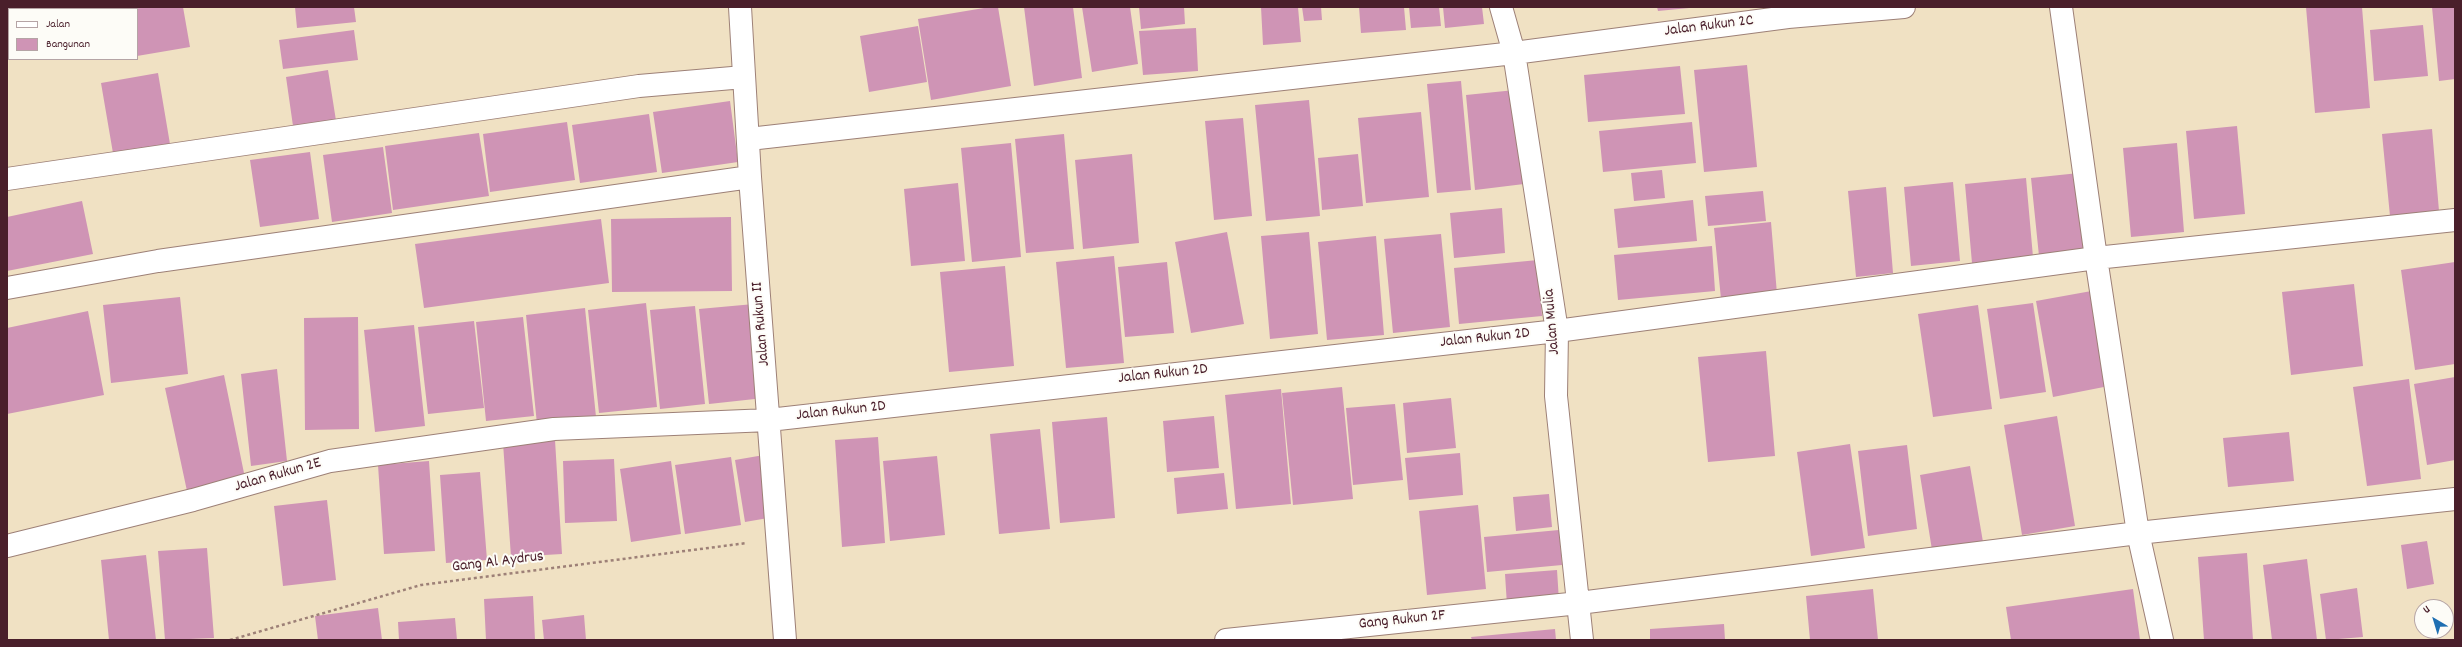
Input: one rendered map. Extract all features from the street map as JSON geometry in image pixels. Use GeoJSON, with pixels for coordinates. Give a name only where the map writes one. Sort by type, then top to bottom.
{"type":"FeatureCollection","features":[{"type":"Feature","properties":{"kind":"street","name":"Jalan Rukun II"},"geometry":{"type":"LineString","coordinates":[[740,7],[749,139],[750,177],[769,420],[776,539],[785,640]]}},
{"type":"Feature","properties":{"kind":"street","name":"Jalan Mulia"},"geometry":{"type":"LineString","coordinates":[[1501,7],[1514,53],[1557,331],[1556,396],[1582,640]]}},
{"type":"Feature","properties":{"kind":"street","name":"Jalan Rukun 2C"},"geometry":{"type":"LineString","coordinates":[[749,139],[1514,53],[1788,17],[1904,7]]}},
{"type":"Feature","properties":{"kind":"street"},"geometry":{"type":"LineString","coordinates":[[2061,7],[2096,258],[2138,533],[2162,640]]}},
{"type":"Feature","properties":{"kind":"street"},"geometry":{"type":"LineString","coordinates":[[7,179],[639,86],[744,77]]}},
{"type":"Feature","properties":{"kind":"street"},"geometry":{"type":"LineString","coordinates":[[7,288],[158,261],[750,177]]}},
{"type":"Feature","properties":{"kind":"street","name":"Jalan Rukun 2D"},"geometry":{"type":"LineString","coordinates":[[554,429],[769,420],[1557,331],[2096,258],[2455,220]]}},
{"type":"Feature","properties":{"kind":"street","name":"Jalan Rukun 2E"},"geometry":{"type":"LineString","coordinates":[[7,546],[193,500],[330,462],[554,429]]}},
{"type":"Feature","properties":{"kind":"street","name":"Gang Rukun 2F"},"geometry":{"type":"LineString","coordinates":[[1226,640],[1579,603],[2138,533],[2455,499]]}},
{"type":"Feature","properties":{"kind":"path","name":"Gang Al Aydrus"},"geometry":{"type":"LineString","coordinates":[[230,640],[422,585],[776,539]]}},
{"type":"Feature","properties":{"kind":"building"},"geometry":{"type":"Polygon","coordinates":[[[90,7],[90,8],[29,8],[90,7]]]}},
{"type":"Feature","properties":{"kind":"building"},"geometry":{"type":"Polygon","coordinates":[[[183,7],[190,47],[138,56],[138,8],[121,8],[183,7]]]}},
{"type":"Feature","properties":{"kind":"building"},"geometry":{"type":"Polygon","coordinates":[[[295,7],[354,7],[356,22],[297,28],[295,7]]]}},
{"type":"Feature","properties":{"kind":"building"},"geometry":{"type":"Polygon","coordinates":[[[998,7],[1011,86],[931,100],[918,19],[998,7]]]}},
{"type":"Feature","properties":{"kind":"building"},"geometry":{"type":"Polygon","coordinates":[[[1024,7],[1073,7],[1082,78],[1034,86],[1024,7]]]}},
{"type":"Feature","properties":{"kind":"building"},"geometry":{"type":"Polygon","coordinates":[[[1082,7],[1130,7],[1138,64],[1092,72],[1082,7]]]}},
{"type":"Feature","properties":{"kind":"building"},"geometry":{"type":"Polygon","coordinates":[[[1139,7],[1184,7],[1185,24],[1141,29],[1139,7]]]}},
{"type":"Feature","properties":{"kind":"building"},"geometry":{"type":"Polygon","coordinates":[[[1261,7],[1298,7],[1301,42],[1263,45],[1261,7]]]}},
{"type":"Feature","properties":{"kind":"building"},"geometry":{"type":"Polygon","coordinates":[[[1302,7],[1321,7],[1322,20],[1304,21],[1302,7]]]}},
{"type":"Feature","properties":{"kind":"building"},"geometry":{"type":"Polygon","coordinates":[[[1359,7],[1404,7],[1406,30],[1361,33],[1359,7]]]}},
{"type":"Feature","properties":{"kind":"building"},"geometry":{"type":"Polygon","coordinates":[[[1409,7],[1439,7],[1441,26],[1411,28],[1409,7]]]}},
{"type":"Feature","properties":{"kind":"building"},"geometry":{"type":"Polygon","coordinates":[[[1443,7],[1482,7],[1484,24],[1445,28],[1443,7]]]}},
{"type":"Feature","properties":{"kind":"building"},"geometry":{"type":"Polygon","coordinates":[[[1657,7],[1689,7],[1689,8],[1658,11],[1657,7]]]}},
{"type":"Feature","properties":{"kind":"building"},"geometry":{"type":"Polygon","coordinates":[[[2306,7],[2362,7],[2370,108],[2315,113],[2306,7]]]}},
{"type":"Feature","properties":{"kind":"building"},"geometry":{"type":"Polygon","coordinates":[[[2432,7],[2455,7],[2455,79],[2439,81],[2432,7]]]}},
{"type":"Feature","properties":{"kind":"building"},"geometry":{"type":"Polygon","coordinates":[[[2423,25],[2428,76],[2374,81],[2370,30],[2423,25]]]}},
{"type":"Feature","properties":{"kind":"building"},"geometry":{"type":"Polygon","coordinates":[[[918,26],[927,82],[869,92],[860,36],[918,26]]]}},
{"type":"Feature","properties":{"kind":"building"},"geometry":{"type":"Polygon","coordinates":[[[1196,28],[1198,71],[1143,75],[1139,31],[1196,28]]]}},
{"type":"Feature","properties":{"kind":"building"},"geometry":{"type":"Polygon","coordinates":[[[354,30],[358,60],[283,69],[279,40],[354,30]]]}},
{"type":"Feature","properties":{"kind":"building"},"geometry":{"type":"Polygon","coordinates":[[[1747,65],[1757,167],[1704,172],[1694,70],[1747,65]]]}},
{"type":"Feature","properties":{"kind":"building"},"geometry":{"type":"Polygon","coordinates":[[[1680,66],[1685,114],[1588,122],[1584,75],[1680,66]]]}},
{"type":"Feature","properties":{"kind":"building"},"geometry":{"type":"Polygon","coordinates":[[[328,70],[337,127],[294,133],[286,77],[328,70]]]}},
{"type":"Feature","properties":{"kind":"building"},"geometry":{"type":"Polygon","coordinates":[[[158,73],[171,150],[114,159],[101,83],[158,73]]]}},
{"type":"Feature","properties":{"kind":"building"},"geometry":{"type":"Polygon","coordinates":[[[1461,81],[1471,190],[1437,193],[1427,84],[1461,81]]]}},
{"type":"Feature","properties":{"kind":"building"},"geometry":{"type":"Polygon","coordinates":[[[1515,90],[1524,184],[1475,190],[1466,95],[1515,90]]]}},
{"type":"Feature","properties":{"kind":"building"},"geometry":{"type":"Polygon","coordinates":[[[1309,100],[1320,216],[1266,221],[1255,105],[1309,100]]]}},
{"type":"Feature","properties":{"kind":"building"},"geometry":{"type":"Polygon","coordinates":[[[730,101],[738,162],[662,173],[653,112],[730,101]]]}},
{"type":"Feature","properties":{"kind":"building"},"geometry":{"type":"Polygon","coordinates":[[[1421,112],[1429,197],[1366,203],[1358,118],[1421,112]]]}},
{"type":"Feature","properties":{"kind":"building"},"geometry":{"type":"Polygon","coordinates":[[[649,114],[657,172],[580,183],[572,125],[649,114]]]}},
{"type":"Feature","properties":{"kind":"building"},"geometry":{"type":"Polygon","coordinates":[[[1243,118],[1252,216],[1214,220],[1205,121],[1243,118]]]}},
{"type":"Feature","properties":{"kind":"building"},"geometry":{"type":"Polygon","coordinates":[[[567,122],[575,180],[490,192],[483,134],[567,122]]]}},
{"type":"Feature","properties":{"kind":"building"},"geometry":{"type":"Polygon","coordinates":[[[1692,122],[1696,163],[1603,172],[1599,131],[1692,122]]]}},
{"type":"Feature","properties":{"kind":"building"},"geometry":{"type":"Polygon","coordinates":[[[2237,126],[2245,214],[2194,219],[2186,131],[2237,126]]]}},
{"type":"Feature","properties":{"kind":"building"},"geometry":{"type":"Polygon","coordinates":[[[2432,129],[2439,211],[2390,216],[2382,134],[2432,129]]]}},
{"type":"Feature","properties":{"kind":"building"},"geometry":{"type":"Polygon","coordinates":[[[479,133],[489,196],[393,210],[385,146],[479,133]]]}},
{"type":"Feature","properties":{"kind":"building"},"geometry":{"type":"Polygon","coordinates":[[[1064,134],[1074,249],[1026,253],[1015,139],[1064,134]]]}},
{"type":"Feature","properties":{"kind":"building"},"geometry":{"type":"Polygon","coordinates":[[[1011,143],[1021,257],[972,262],[961,148],[1011,143]]]}},
{"type":"Feature","properties":{"kind":"building"},"geometry":{"type":"Polygon","coordinates":[[[2177,143],[2184,232],[2131,237],[2123,148],[2177,143]]]}},
{"type":"Feature","properties":{"kind":"building"},"geometry":{"type":"Polygon","coordinates":[[[383,147],[392,213],[332,222],[323,155],[383,147]]]}},
{"type":"Feature","properties":{"kind":"building"},"geometry":{"type":"Polygon","coordinates":[[[310,152],[319,219],[260,227],[250,160],[310,152]]]}},
{"type":"Feature","properties":{"kind":"building"},"geometry":{"type":"Polygon","coordinates":[[[1132,154],[1139,243],[1083,249],[1075,160],[1132,154]]]}},
{"type":"Feature","properties":{"kind":"building"},"geometry":{"type":"Polygon","coordinates":[[[1358,154],[1363,206],[1322,210],[1318,158],[1358,154]]]}},
{"type":"Feature","properties":{"kind":"building"},"geometry":{"type":"Polygon","coordinates":[[[1662,170],[1665,198],[1634,201],[1631,173],[1662,170]]]}},
{"type":"Feature","properties":{"kind":"building"},"geometry":{"type":"Polygon","coordinates":[[[2079,173],[2086,251],[2039,256],[2031,178],[2079,173]]]}},
{"type":"Feature","properties":{"kind":"building"},"geometry":{"type":"Polygon","coordinates":[[[2026,178],[2033,257],[1972,263],[1965,184],[2026,178]]]}},
{"type":"Feature","properties":{"kind":"building"},"geometry":{"type":"Polygon","coordinates":[[[1953,182],[1960,261],[1911,266],[1904,187],[1953,182]]]}},
{"type":"Feature","properties":{"kind":"building"},"geometry":{"type":"Polygon","coordinates":[[[958,183],[965,261],[911,266],[904,189],[958,183]]]}},
{"type":"Feature","properties":{"kind":"building"},"geometry":{"type":"Polygon","coordinates":[[[1886,187],[1893,273],[1856,277],[1848,191],[1886,187]]]}},
{"type":"Feature","properties":{"kind":"building"},"geometry":{"type":"Polygon","coordinates":[[[1763,191],[1766,221],[1708,226],[1705,196],[1763,191]]]}},
{"type":"Feature","properties":{"kind":"building"},"geometry":{"type":"Polygon","coordinates":[[[1693,200],[1697,241],[1618,248],[1614,209],[1693,200]]]}},
{"type":"Feature","properties":{"kind":"building"},"geometry":{"type":"Polygon","coordinates":[[[82,201],[93,254],[7,271],[7,217],[82,201]]]}},
{"type":"Feature","properties":{"kind":"building"},"geometry":{"type":"Polygon","coordinates":[[[1502,208],[1505,253],[1454,258],[1450,213],[1502,208]]]}},
{"type":"Feature","properties":{"kind":"building"},"geometry":{"type":"Polygon","coordinates":[[[731,217],[732,291],[612,292],[611,219],[731,217]]]}},
{"type":"Feature","properties":{"kind":"building"},"geometry":{"type":"Polygon","coordinates":[[[601,219],[609,283],[424,308],[415,244],[601,219]]]}},
{"type":"Feature","properties":{"kind":"building"},"geometry":{"type":"Polygon","coordinates":[[[1771,222],[1777,294],[1721,299],[1714,228],[1771,222]]]}},
{"type":"Feature","properties":{"kind":"building"},"geometry":{"type":"Polygon","coordinates":[[[1227,232],[1244,324],[1191,333],[1175,242],[1227,232]]]}},
{"type":"Feature","properties":{"kind":"building"},"geometry":{"type":"Polygon","coordinates":[[[1309,232],[1318,334],[1270,339],[1261,236],[1309,232]]]}},
{"type":"Feature","properties":{"kind":"building"},"geometry":{"type":"Polygon","coordinates":[[[1441,234],[1450,327],[1393,333],[1384,239],[1441,234]]]}},
{"type":"Feature","properties":{"kind":"building"},"geometry":{"type":"Polygon","coordinates":[[[1376,236],[1384,335],[1327,340],[1318,242],[1376,236]]]}},
{"type":"Feature","properties":{"kind":"building"},"geometry":{"type":"Polygon","coordinates":[[[1712,246],[1715,291],[1618,300],[1614,255],[1712,246]]]}},
{"type":"Feature","properties":{"kind":"building"},"geometry":{"type":"Polygon","coordinates":[[[1114,256],[1124,363],[1066,368],[1056,262],[1114,256]]]}},
{"type":"Feature","properties":{"kind":"building"},"geometry":{"type":"Polygon","coordinates":[[[1538,260],[1542,316],[1459,324],[1454,268],[1538,260]]]}},
{"type":"Feature","properties":{"kind":"building"},"geometry":{"type":"Polygon","coordinates":[[[1167,262],[1174,333],[1125,337],[1118,267],[1167,262]]]}},
{"type":"Feature","properties":{"kind":"building"},"geometry":{"type":"Polygon","coordinates":[[[2455,262],[2455,364],[2415,370],[2401,270],[2455,262]]]}},
{"type":"Feature","properties":{"kind":"building"},"geometry":{"type":"Polygon","coordinates":[[[1005,266],[1014,366],[949,372],[940,272],[1005,266]]]}},
{"type":"Feature","properties":{"kind":"building"},"geometry":{"type":"Polygon","coordinates":[[[2354,284],[2363,366],[2291,375],[2282,292],[2354,284]]]}},
{"type":"Feature","properties":{"kind":"building"},"geometry":{"type":"Polygon","coordinates":[[[2097,290],[2114,385],[2053,397],[2036,301],[2097,290]]]}},
{"type":"Feature","properties":{"kind":"building"},"geometry":{"type":"Polygon","coordinates":[[[180,297],[188,374],[111,383],[103,305],[180,297]]]}},
{"type":"Feature","properties":{"kind":"building"},"geometry":{"type":"Polygon","coordinates":[[[646,303],[657,407],[599,413],[588,310],[646,303]]]}},
{"type":"Feature","properties":{"kind":"building"},"geometry":{"type":"Polygon","coordinates":[[[2033,303],[2046,392],[2000,399],[1987,309],[2033,303]]]}},
{"type":"Feature","properties":{"kind":"building"},"geometry":{"type":"Polygon","coordinates":[[[754,304],[764,398],[709,404],[699,309],[754,304]]]}},
{"type":"Feature","properties":{"kind":"building"},"geometry":{"type":"Polygon","coordinates":[[[1978,305],[1992,409],[1933,417],[1918,314],[1978,305]]]}},
{"type":"Feature","properties":{"kind":"building"},"geometry":{"type":"Polygon","coordinates":[[[695,306],[705,404],[660,409],[650,310],[695,306]]]}},
{"type":"Feature","properties":{"kind":"building"},"geometry":{"type":"Polygon","coordinates":[[[585,308],[596,417],[537,424],[526,315],[585,308]]]}},
{"type":"Feature","properties":{"kind":"building"},"geometry":{"type":"Polygon","coordinates":[[[88,311],[104,395],[7,414],[7,328],[88,311]]]}},
{"type":"Feature","properties":{"kind":"building"},"geometry":{"type":"Polygon","coordinates":[[[358,317],[359,429],[305,430],[304,318],[358,317]]]}},
{"type":"Feature","properties":{"kind":"building"},"geometry":{"type":"Polygon","coordinates":[[[523,317],[534,416],[486,421],[476,322],[523,317]]]}},
{"type":"Feature","properties":{"kind":"building"},"geometry":{"type":"Polygon","coordinates":[[[474,321],[484,408],[428,414],[418,327],[474,321]]]}},
{"type":"Feature","properties":{"kind":"building"},"geometry":{"type":"Polygon","coordinates":[[[414,325],[425,426],[375,432],[364,330],[414,325]]]}},
{"type":"Feature","properties":{"kind":"building"},"geometry":{"type":"Polygon","coordinates":[[[1766,351],[1775,456],[1708,462],[1698,357],[1766,351]]]}},
{"type":"Feature","properties":{"kind":"building"},"geometry":{"type":"Polygon","coordinates":[[[277,369],[287,461],[251,466],[241,374],[277,369]]]}},
{"type":"Feature","properties":{"kind":"building"},"geometry":{"type":"Polygon","coordinates":[[[224,375],[245,478],[187,491],[165,388],[224,375]]]}},
{"type":"Feature","properties":{"kind":"building"},"geometry":{"type":"Polygon","coordinates":[[[2455,377],[2455,460],[2427,465],[2414,384],[2455,377]]]}},
{"type":"Feature","properties":{"kind":"building"},"geometry":{"type":"Polygon","coordinates":[[[2409,379],[2421,479],[2367,486],[2353,387],[2409,379]]]}},
{"type":"Feature","properties":{"kind":"building"},"geometry":{"type":"Polygon","coordinates":[[[1342,387],[1353,499],[1293,505],[1282,393],[1342,387]]]}},
{"type":"Feature","properties":{"kind":"building"},"geometry":{"type":"Polygon","coordinates":[[[1281,389],[1291,504],[1236,509],[1225,395],[1281,389]]]}},
{"type":"Feature","properties":{"kind":"building"},"geometry":{"type":"Polygon","coordinates":[[[1451,398],[1456,448],[1407,453],[1403,403],[1451,398]]]}},
{"type":"Feature","properties":{"kind":"building"},"geometry":{"type":"Polygon","coordinates":[[[1395,404],[1403,480],[1353,485],[1346,408],[1395,404]]]}},
{"type":"Feature","properties":{"kind":"building"},"geometry":{"type":"Polygon","coordinates":[[[1214,416],[1219,468],[1167,472],[1163,421],[1214,416]]]}},
{"type":"Feature","properties":{"kind":"building"},"geometry":{"type":"Polygon","coordinates":[[[2057,416],[2075,526],[2022,535],[2004,425],[2057,416]]]}},
{"type":"Feature","properties":{"kind":"building"},"geometry":{"type":"Polygon","coordinates":[[[1107,417],[1115,518],[1060,523],[1052,422],[1107,417]]]}},
{"type":"Feature","properties":{"kind":"building"},"geometry":{"type":"Polygon","coordinates":[[[1040,429],[1050,529],[999,534],[990,434],[1040,429]]]}},
{"type":"Feature","properties":{"kind":"building"},"geometry":{"type":"Polygon","coordinates":[[[2289,432],[2294,481],[2228,487],[2223,438],[2289,432]]]}},
{"type":"Feature","properties":{"kind":"building"},"geometry":{"type":"Polygon","coordinates":[[[878,437],[885,543],[842,547],[835,440],[878,437]]]}},
{"type":"Feature","properties":{"kind":"building"},"geometry":{"type":"Polygon","coordinates":[[[555,440],[562,554],[511,557],[503,443],[555,440]]]}},
{"type":"Feature","properties":{"kind":"building"},"geometry":{"type":"Polygon","coordinates":[[[1850,444],[1865,548],[1811,556],[1797,452],[1850,444]]]}},
{"type":"Feature","properties":{"kind":"building"},"geometry":{"type":"Polygon","coordinates":[[[1907,445],[1917,529],[1868,536],[1858,451],[1907,445]]]}},
{"type":"Feature","properties":{"kind":"building"},"geometry":{"type":"Polygon","coordinates":[[[1460,453],[1463,495],[1409,500],[1405,458],[1460,453]]]}},
{"type":"Feature","properties":{"kind":"building"},"geometry":{"type":"Polygon","coordinates":[[[764,455],[774,517],[745,522],[735,460],[764,455]]]}},
{"type":"Feature","properties":{"kind":"building"},"geometry":{"type":"Polygon","coordinates":[[[937,456],[945,535],[890,541],[883,461],[937,456]]]}},
{"type":"Feature","properties":{"kind":"building"},"geometry":{"type":"Polygon","coordinates":[[[731,457],[741,525],[685,534],[675,465],[731,457]]]}},
{"type":"Feature","properties":{"kind":"building"},"geometry":{"type":"Polygon","coordinates":[[[614,459],[617,521],[565,523],[563,461],[614,459]]]}},
{"type":"Feature","properties":{"kind":"building"},"geometry":{"type":"Polygon","coordinates":[[[429,461],[435,551],[384,554],[378,465],[429,461]]]}},
{"type":"Feature","properties":{"kind":"building"},"geometry":{"type":"Polygon","coordinates":[[[671,461],[681,534],[631,542],[620,469],[671,461]]]}},
{"type":"Feature","properties":{"kind":"building"},"geometry":{"type":"Polygon","coordinates":[[[1970,466],[1983,542],[1932,550],[1920,475],[1970,466]]]}},
{"type":"Feature","properties":{"kind":"building"},"geometry":{"type":"Polygon","coordinates":[[[480,472],[487,560],[446,563],[440,475],[480,472]]]}},
{"type":"Feature","properties":{"kind":"building"},"geometry":{"type":"Polygon","coordinates":[[[1224,473],[1228,509],[1177,514],[1174,478],[1224,473]]]}},
{"type":"Feature","properties":{"kind":"building"},"geometry":{"type":"Polygon","coordinates":[[[1549,494],[1552,527],[1516,531],[1513,497],[1549,494]]]}},
{"type":"Feature","properties":{"kind":"building"},"geometry":{"type":"Polygon","coordinates":[[[327,500],[336,580],[283,586],[274,506],[327,500]]]}},
{"type":"Feature","properties":{"kind":"building"},"geometry":{"type":"Polygon","coordinates":[[[1478,505],[1486,589],[1427,595],[1419,511],[1478,505]]]}},
{"type":"Feature","properties":{"kind":"building"},"geometry":{"type":"Polygon","coordinates":[[[1559,530],[1562,565],[1487,572],[1484,537],[1559,530]]]}},
{"type":"Feature","properties":{"kind":"building"},"geometry":{"type":"Polygon","coordinates":[[[2427,541],[2434,584],[2407,589],[2401,545],[2427,541]]]}},
{"type":"Feature","properties":{"kind":"building"},"geometry":{"type":"Polygon","coordinates":[[[207,548],[214,638],[165,640],[158,551],[207,548]]]}},
{"type":"Feature","properties":{"kind":"building"},"geometry":{"type":"Polygon","coordinates":[[[2247,553],[2253,640],[2204,640],[2198,557],[2247,553]]]}},
{"type":"Feature","properties":{"kind":"building"},"geometry":{"type":"Polygon","coordinates":[[[146,555],[156,640],[109,640],[101,560],[146,555]]]}},
{"type":"Feature","properties":{"kind":"building"},"geometry":{"type":"Polygon","coordinates":[[[2307,559],[2317,640],[2272,640],[2263,565],[2307,559]]]}},
{"type":"Feature","properties":{"kind":"building"},"geometry":{"type":"Polygon","coordinates":[[[1557,570],[1559,601],[1507,605],[1505,574],[1557,570]]]}},
{"type":"Feature","properties":{"kind":"building"},"geometry":{"type":"Polygon","coordinates":[[[2357,588],[2363,637],[2326,640],[2320,594],[2357,588]]]}},
{"type":"Feature","properties":{"kind":"building"},"geometry":{"type":"Polygon","coordinates":[[[1873,589],[1878,640],[1810,640],[1806,596],[1873,589]]]}},
{"type":"Feature","properties":{"kind":"building"},"geometry":{"type":"Polygon","coordinates":[[[2133,589],[2140,640],[2011,640],[2006,607],[2133,589]]]}},
{"type":"Feature","properties":{"kind":"building"},"geometry":{"type":"Polygon","coordinates":[[[533,596],[535,640],[486,640],[484,599],[533,596]]]}},
{"type":"Feature","properties":{"kind":"building"},"geometry":{"type":"Polygon","coordinates":[[[378,608],[382,640],[318,640],[315,616],[378,608]]]}},
{"type":"Feature","properties":{"kind":"building"},"geometry":{"type":"Polygon","coordinates":[[[584,615],[586,640],[544,640],[542,620],[584,615]]]}},
{"type":"Feature","properties":{"kind":"building"},"geometry":{"type":"Polygon","coordinates":[[[455,618],[457,640],[399,640],[398,622],[455,618]]]}},
{"type":"Feature","properties":{"kind":"building"},"geometry":{"type":"Polygon","coordinates":[[[1724,624],[1725,640],[1650,640],[1650,629],[1724,624]]]}},
{"type":"Feature","properties":{"kind":"building"},"geometry":{"type":"Polygon","coordinates":[[[1555,629],[1556,640],[1472,640],[1471,637],[1555,629]]]}}]}
